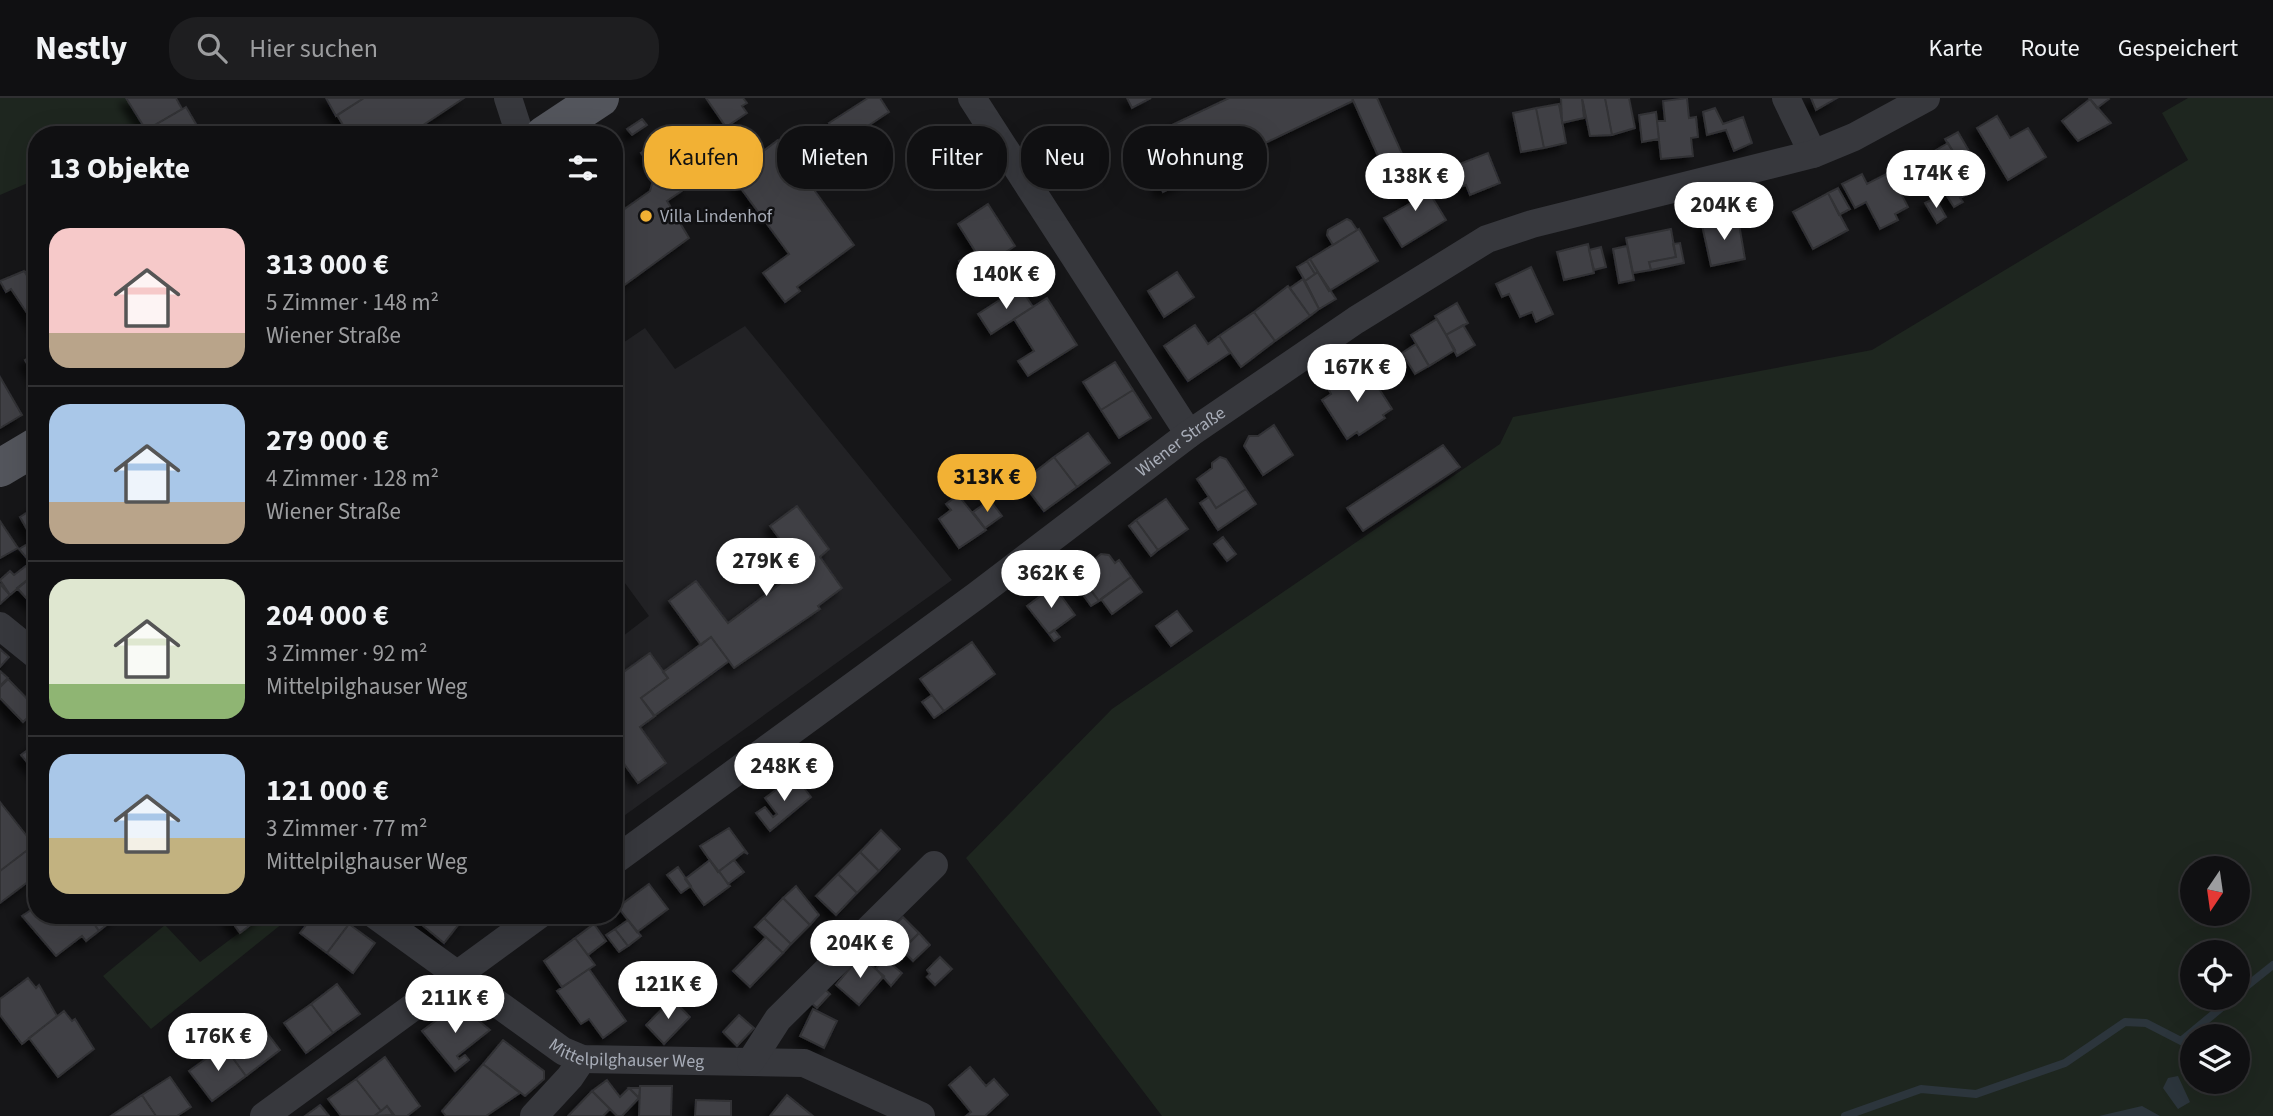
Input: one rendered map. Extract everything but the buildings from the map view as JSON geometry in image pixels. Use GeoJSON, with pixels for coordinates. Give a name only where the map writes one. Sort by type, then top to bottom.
{"type":"FeatureCollection","features":[{"type":"Feature","properties":{"kind":"main road"},"geometry":{"type":"LineString","coordinates":[[558,126],[600,98]]}},
{"type":"Feature","properties":{"kind":"main road"},"geometry":{"type":"LineString","coordinates":[[0,468],[28,451]]}},
{"type":"Feature","properties":{"kind":"street"},"geometry":{"type":"LineString","coordinates":[[508,98],[517,126]]}},
{"type":"Feature","properties":{"kind":"street"},"geometry":{"type":"LineString","coordinates":[[972,98],[1189,434]]}},
{"type":"Feature","properties":{"kind":"street"},"geometry":{"type":"LineString","coordinates":[[1786,98],[1813,154]]}},
{"type":"Feature","properties":{"kind":"street","name":"Wiener Straße"},"geometry":{"type":"LineString","coordinates":[[623,854],[975,596],[1189,434],[1356,320],[1486,239],[1544,220],[1813,154],[1864,132],[1926,98]]}},
{"type":"Feature","properties":{"kind":"street"},"geometry":{"type":"LineString","coordinates":[[0,626],[28,649]]}},
{"type":"Feature","properties":{"kind":"street"},"geometry":{"type":"LineString","coordinates":[[751,1061],[778,1019],[934,866]]}},
{"type":"Feature","properties":{"kind":"street","name":"Mittelpilghauser Weg"},"geometry":{"type":"LineString","coordinates":[[387,924],[563,1051],[582,1059],[804,1063],[921,1116]]}},
{"type":"Feature","properties":{"kind":"street"},"geometry":{"type":"LineString","coordinates":[[264,1116],[527,924]]}},
{"type":"Feature","properties":{"kind":"street"},"geometry":{"type":"LineString","coordinates":[[534,1116],[582,1059]]}},
{"type":"Feature","properties":{"kind":"shaded area"},"geometry":{"type":"Polygon","coordinates":[[[0,98],[126,98],[144,126],[28,126],[28,183],[0,195],[0,98]]]}},
{"type":"Feature","properties":{"kind":"shaded area"},"geometry":{"type":"Polygon","coordinates":[[[2188,98],[2273,98],[2273,1116],[1162,1116],[966,858],[1112,709],[1500,444],[1513,417],[1872,350],[2188,160],[2162,113],[2188,98]]]}},
{"type":"Feature","properties":{"kind":"shaded area"},"geometry":{"type":"Polygon","coordinates":[[[745,326],[952,580],[623,817],[623,636],[649,616],[623,580],[623,343],[645,328],[675,369],[745,326]]]}},
{"type":"Feature","properties":{"kind":"shaded area"},"geometry":{"type":"Polygon","coordinates":[[[251,924],[282,924],[151,1029],[103,976],[165,925],[200,962],[251,924]]]}},
{"type":"Feature","properties":{"kind":"shaded area"},"geometry":{"type":"Polygon","coordinates":[[[2178,1076],[2180,1094],[2186,1094],[2190,1102],[2178,1109],[2163,1088],[2168,1078],[2178,1076]]]}},
{"type":"Feature","properties":{"kind":"shaded area"},"geometry":{"type":"Polygon","coordinates":[[[2142,1106],[2160,1116],[2099,1116],[2142,1106]]]}},
{"type":"Feature","properties":{"kind":"waterway"},"geometry":{"type":"LineString","coordinates":[[2250,983],[2273,965]]}},
{"type":"Feature","properties":{"kind":"waterway"},"geometry":{"type":"LineString","coordinates":[[1845,1116],[1921,1089],[1976,1094],[2065,1063],[2125,1022],[2146,1023],[2181,1041],[2218,1010]]}},
{"type":"Feature","properties":{"kind":"place","name":"Villa Lindenhof"},"geometry":{"type":"Point","coordinates":[646,216]}}]}
